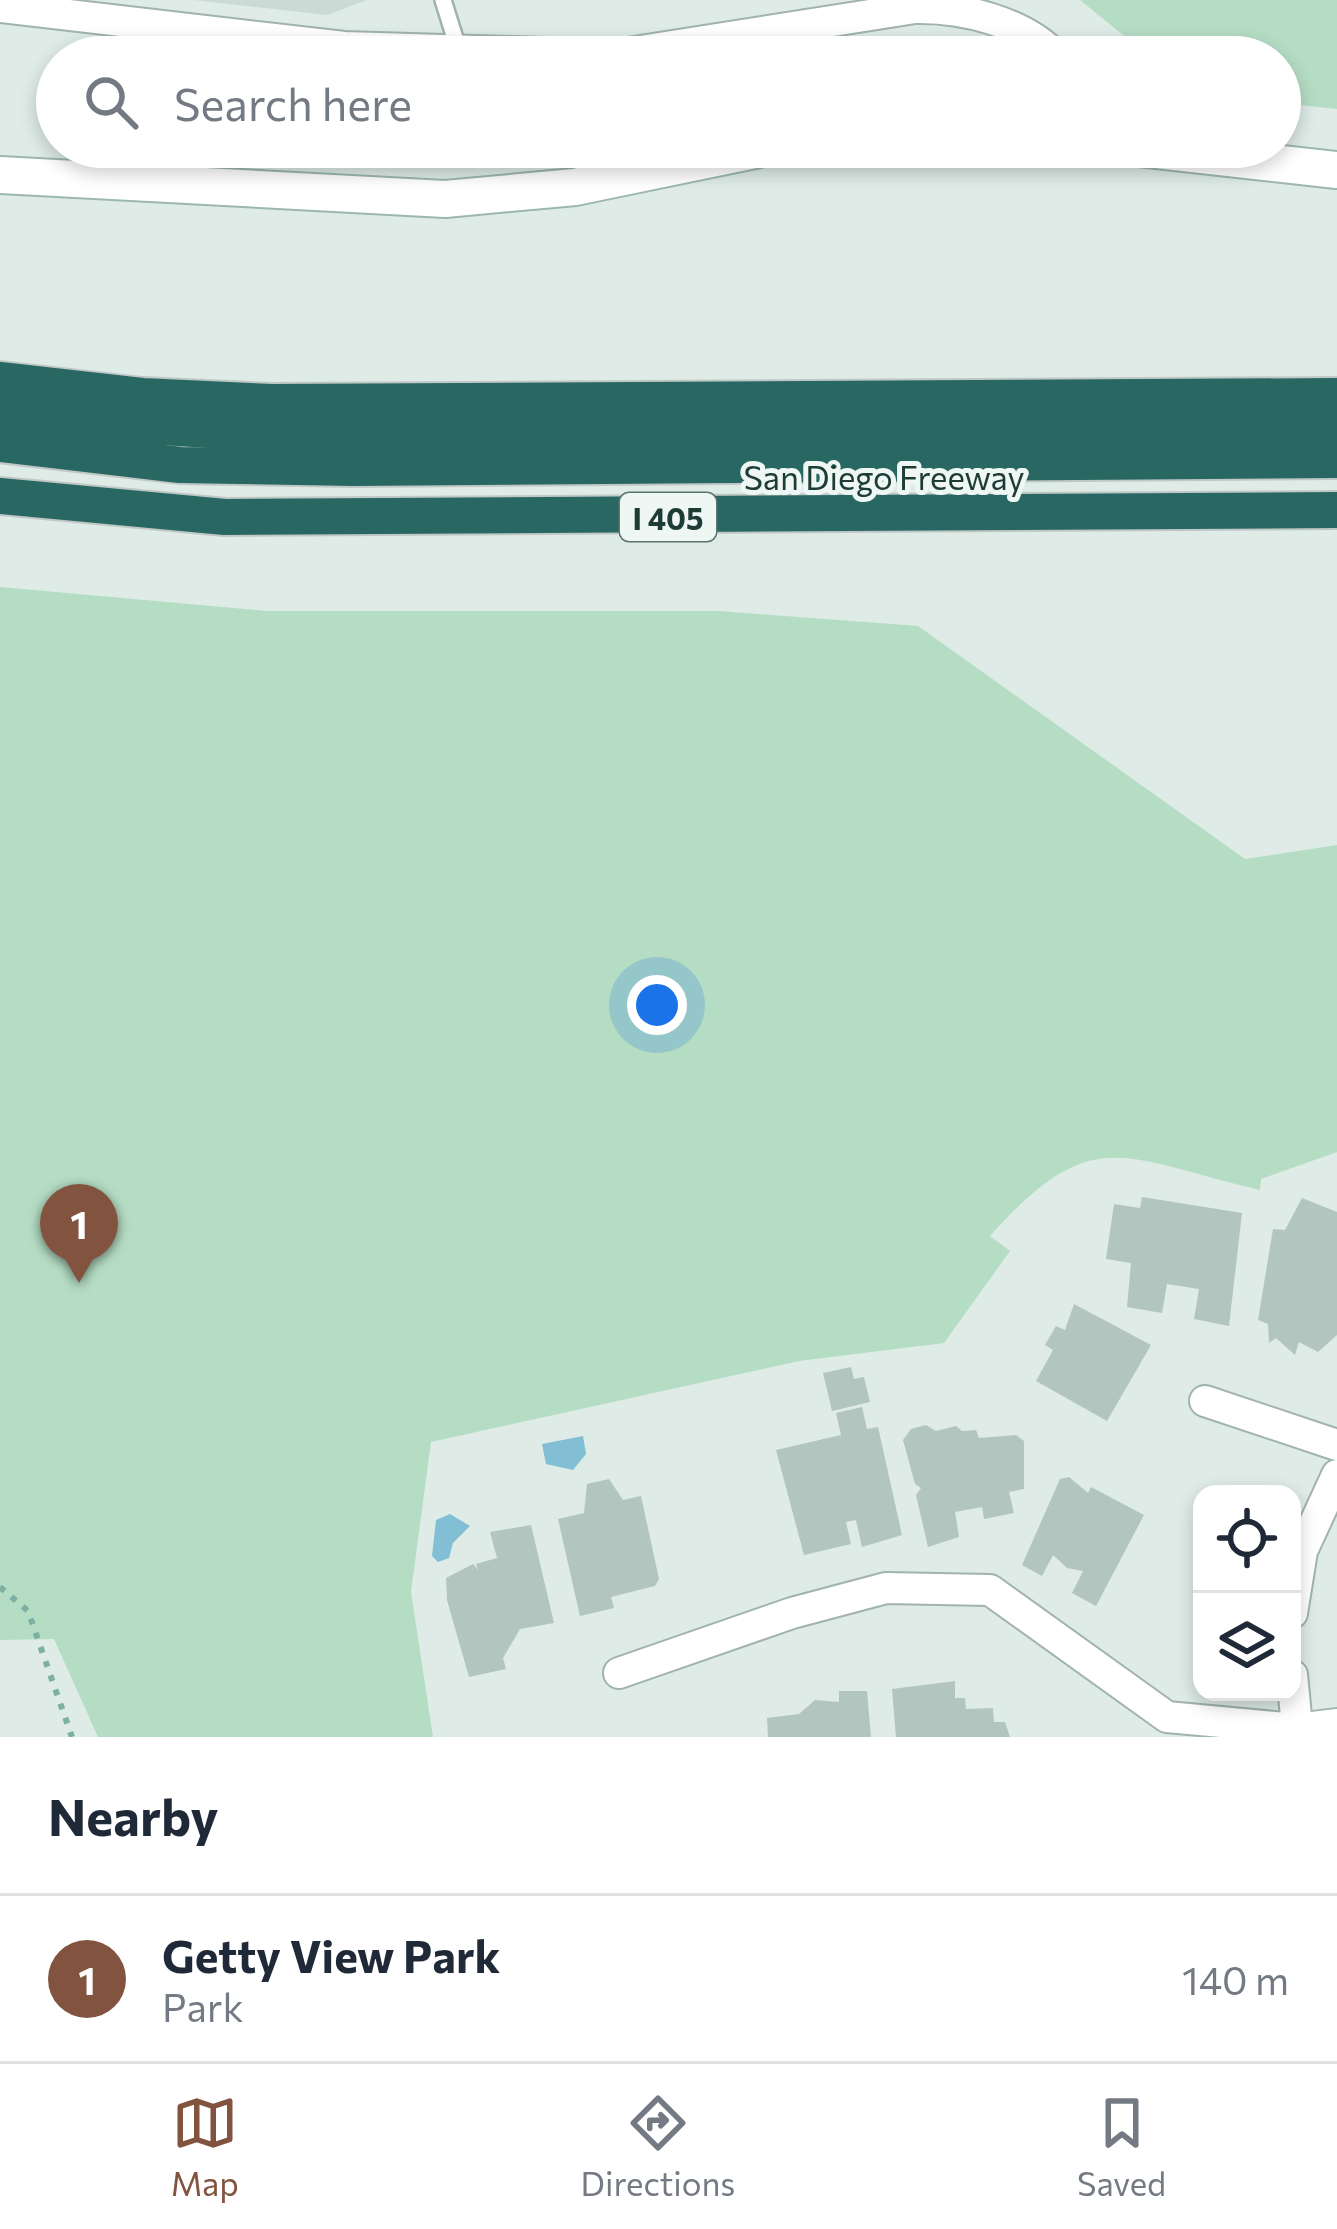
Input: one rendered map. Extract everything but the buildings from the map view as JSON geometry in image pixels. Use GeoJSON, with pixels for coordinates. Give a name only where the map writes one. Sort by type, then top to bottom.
{"type":"FeatureCollection","features":[{"type":"Feature","properties":{"kind":"highway"},"geometry":{"type":"LineString","coordinates":[[0,380],[142,396],[293,402],[1337,396]]}},
{"type":"Feature","properties":{"kind":"highway"},"geometry":{"type":"LineString","coordinates":[[0,410],[83,422],[304,436],[1337,427]]}},
{"type":"Feature","properties":{"kind":"highway"},"geometry":{"type":"LineString","coordinates":[[0,444],[180,465],[354,468],[1337,460]]}},
{"type":"Feature","properties":{"kind":"highway","name":"San Diego Freeway"},"geometry":{"type":"LineString","coordinates":[[0,496],[225,518],[1337,510]]}},
{"type":"Feature","properties":{"kind":"main road"},"geometry":{"type":"LineString","coordinates":[[1301,166],[1337,170]]}},
{"type":"Feature","properties":{"kind":"main road"},"geometry":{"type":"LineString","coordinates":[[0,176],[445,200],[575,187],[668,168]]}},
{"type":"Feature","properties":{"kind":"street"},"geometry":{"type":"LineString","coordinates":[[0,7],[249,36]]}},
{"type":"Feature","properties":{"kind":"street"},"geometry":{"type":"LineString","coordinates":[[740,36],[915,8],[950,8],[1023,36]]}},
{"type":"Feature","properties":{"kind":"street"},"geometry":{"type":"LineString","coordinates":[[1205,1401],[1337,1445]]}},
{"type":"Feature","properties":{"kind":"street"},"geometry":{"type":"LineString","coordinates":[[1295,1593],[1302,1551],[1337,1475]]}},
{"type":"Feature","properties":{"kind":"street"},"geometry":{"type":"LineString","coordinates":[[619,1672],[792,1613],[886,1588],[990,1589],[1167,1718],[1297,1733],[1337,1724]]}},
{"type":"Feature","properties":{"kind":"street"},"geometry":{"type":"LineString","coordinates":[[1294,1701],[1297,1733]]}},
{"type":"Feature","properties":{"kind":"lane"},"geometry":{"type":"LineString","coordinates":[[443,0],[454,36]]}},
{"type":"Feature","properties":{"kind":"path"},"geometry":{"type":"LineString","coordinates":[[0,1588],[28,1611],[72,1737]]}},
{"type":"Feature","properties":{"kind":"shaded area"},"geometry":{"type":"Polygon","coordinates":[[[194,0],[367,0],[327,15],[194,0]]]}},
{"type":"Feature","properties":{"kind":"green space"},"geometry":{"type":"Polygon","coordinates":[[[1080,0],[1337,0],[1337,109],[1301,105],[1301,36],[1124,36],[1080,0]]]}},
{"type":"Feature","properties":{"kind":"green space"},"geometry":{"type":"Polygon","coordinates":[[[0,587],[267,611],[719,611],[918,626],[1245,859],[1337,845],[1337,1152],[1261,1179],[1260,1190],[1142,1160],[1085,1162],[1026,1199],[990,1236],[1010,1251],[944,1343],[799,1361],[431,1442],[411,1592],[433,1737],[98,1737],[54,1639],[0,1640],[0,587]]]}},
{"type":"Feature","properties":{"kind":"water"},"geometry":{"type":"Polygon","coordinates":[[[583,1436],[586,1454],[573,1470],[546,1464],[542,1444],[583,1436]]]}},
{"type":"Feature","properties":{"kind":"water"},"geometry":{"type":"Polygon","coordinates":[[[450,1514],[470,1526],[453,1543],[449,1558],[438,1562],[432,1556],[436,1520],[450,1514]]]}},
{"type":"Feature","properties":{"kind":"place","name":"Getty View Park"},"geometry":{"type":"Point","coordinates":[79,1283]}}]}
